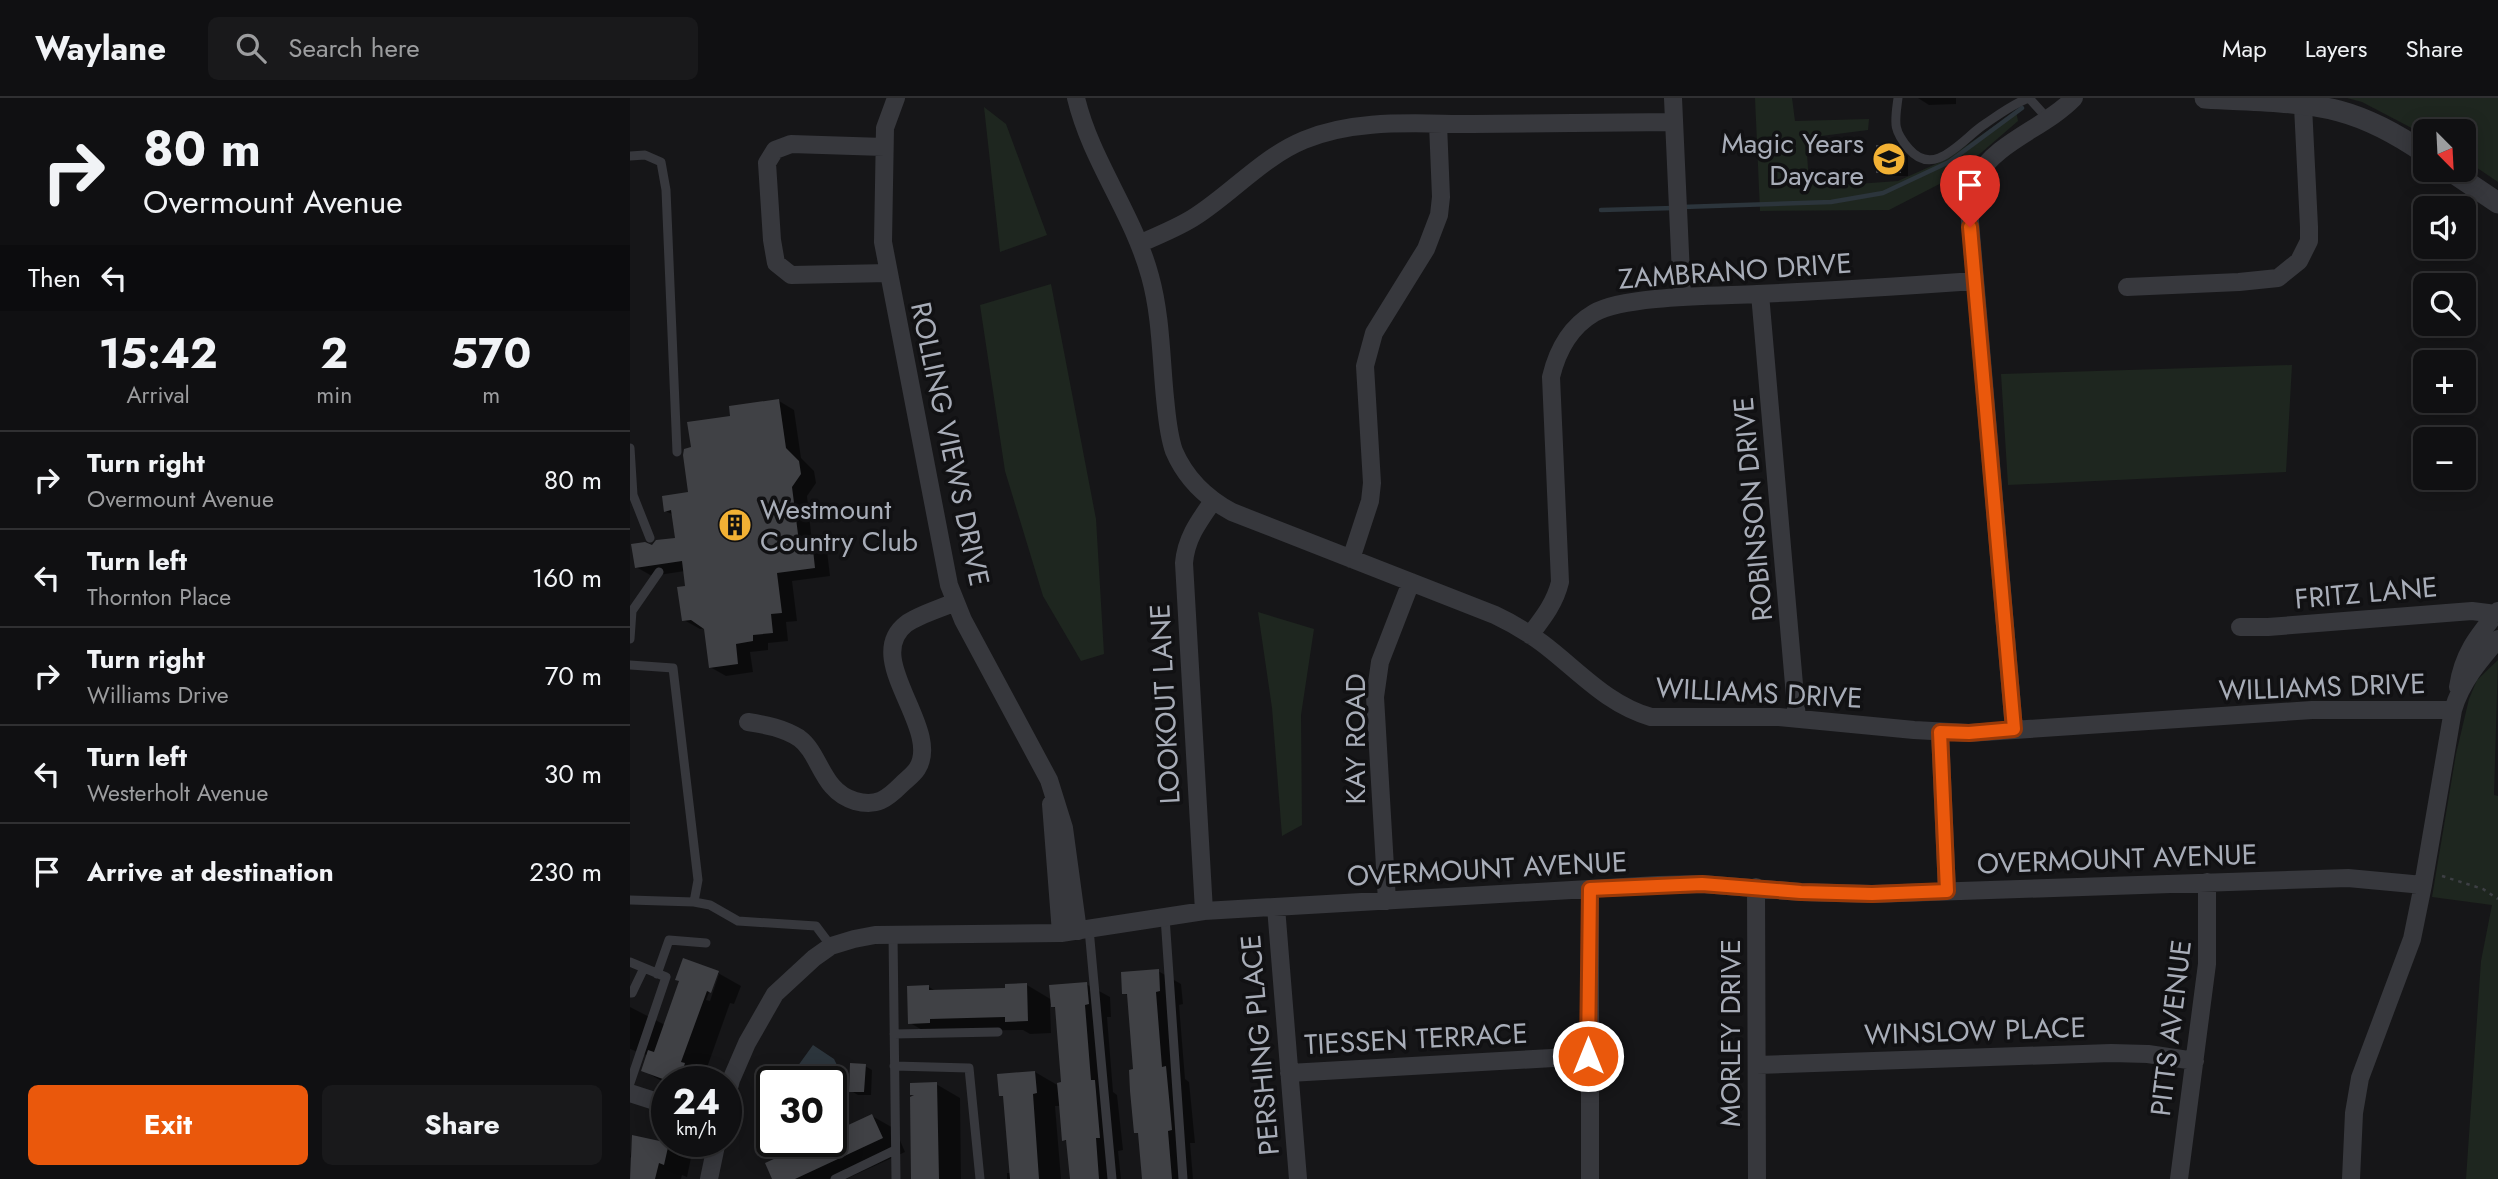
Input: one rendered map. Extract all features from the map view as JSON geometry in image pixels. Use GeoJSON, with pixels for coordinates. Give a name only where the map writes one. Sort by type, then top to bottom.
{"type":"FeatureCollection","features":[{"type":"Feature","properties":{"kind":"street","name":"ROLLING VIEWS DRIVE"},"geometry":{"type":"LineString","coordinates":[[896,98],[885,128],[883,243],[949,584],[963,620],[1049,780],[1065,828],[1076,931]]}},
{"type":"Feature","properties":{"kind":"street","name":"WILLIAMS DRIVE"},"geometry":{"type":"LineString","coordinates":[[1076,98],[1087,134],[1139,244],[1150,277],[1158,323],[1168,429],[1183,468],[1199,490],[1232,512],[1495,615],[1530,635],[1612,700],[1636,712],[1651,717],[1797,719],[1969,733],[2455,703]]}},
{"type":"Feature","properties":{"kind":"street"},"geometry":{"type":"LineString","coordinates":[[1673,98],[1682,298]]}},
{"type":"Feature","properties":{"kind":"street"},"geometry":{"type":"LineString","coordinates":[[2014,729],[1969,210],[1976,178],[1995,155],[2048,120],[2074,98]]}},
{"type":"Feature","properties":{"kind":"street"},"geometry":{"type":"LineString","coordinates":[[2205,98],[2341,112],[2413,145]]}},
{"type":"Feature","properties":{"kind":"street"},"geometry":{"type":"LineString","coordinates":[[2127,287],[2267,280],[2289,271],[2299,261],[2309,241],[2303,106]]}},
{"type":"Feature","properties":{"kind":"street"},"geometry":{"type":"LineString","coordinates":[[1139,244],[1198,215],[1264,163],[1301,141],[1341,128],[1438,124],[1674,122]]}},
{"type":"Feature","properties":{"kind":"street"},"geometry":{"type":"LineString","coordinates":[[1351,559],[1370,501],[1372,483],[1365,366],[1374,333],[1426,249],[1439,215],[1441,197],[1438,124]]}},
{"type":"Feature","properties":{"kind":"street"},"geometry":{"type":"LineString","coordinates":[[884,147],[791,144],[775,150],[766,163],[776,263],[791,275],[889,273]]}},
{"type":"Feature","properties":{"kind":"street"},"geometry":{"type":"LineString","coordinates":[[2467,182],[2498,203]]}},
{"type":"Feature","properties":{"kind":"street","name":"ZAMBRANO DRIVE"},"geometry":{"type":"LineString","coordinates":[[1530,635],[1553,603],[1560,582],[1550,394],[1554,364],[1570,334],[1593,313],[1623,304],[1682,298],[1975,281]]}},
{"type":"Feature","properties":{"kind":"street","name":"ROBINSON DRIVE"},"geometry":{"type":"LineString","coordinates":[[1760,294],[1797,719]]}},
{"type":"Feature","properties":{"kind":"street","name":"LOOKOUT LANE"},"geometry":{"type":"LineString","coordinates":[[1204,911],[1184,563],[1185,549],[1191,533],[1213,501]]}},
{"type":"Feature","properties":{"kind":"street","name":"KAY ROAD"},"geometry":{"type":"LineString","coordinates":[[1387,901],[1376,697],[1380,662],[1411,582]]}},
{"type":"Feature","properties":{"kind":"street"},"geometry":{"type":"LineString","coordinates":[[748,722],[779,728],[802,740],[832,787],[847,798],[866,804],[886,799],[918,768],[922,746],[917,725],[892,664],[895,638],[906,623],[956,602]]}},
{"type":"Feature","properties":{"kind":"street","name":"FRITZ LANE"},"geometry":{"type":"LineString","coordinates":[[2240,627],[2472,611],[2497,612]]}},
{"type":"Feature","properties":{"kind":"street"},"geometry":{"type":"LineString","coordinates":[[2351,1179],[2354,1114],[2360,1078],[2412,939],[2461,667],[2465,657],[2497,612]]}},
{"type":"Feature","properties":{"kind":"street"},"geometry":{"type":"LineString","coordinates":[[2455,703],[2474,668],[2498,639]]}},
{"type":"Feature","properties":{"kind":"street"},"geometry":{"type":"LineString","coordinates":[[1940,732],[1947,891]]}},
{"type":"Feature","properties":{"kind":"street","name":"OVERMOUNT AVENUE"},"geometry":{"type":"LineString","coordinates":[[737,1066],[775,994],[794,974],[831,946],[875,935],[1076,931],[1204,911],[1680,884],[1872,894],[2207,882],[2424,878]]}},
{"type":"Feature","properties":{"kind":"street","name":"PITTS AVENUE"},"geometry":{"type":"LineString","coordinates":[[2179,1179],[2207,964],[2207,882]]}},
{"type":"Feature","properties":{"kind":"street","name":"MORLEY DRIVE"},"geometry":{"type":"LineString","coordinates":[[1756,887],[1757,1179]]}},
{"type":"Feature","properties":{"kind":"street"},"geometry":{"type":"LineString","coordinates":[[1590,889],[1590,1179]]}},
{"type":"Feature","properties":{"kind":"street","name":"PERSHING PLACE"},"geometry":{"type":"LineString","coordinates":[[1276,907],[1298,1179]]}},
{"type":"Feature","properties":{"kind":"street","name":"WINSLOW PLACE"},"geometry":{"type":"LineString","coordinates":[[1757,1065],[2111,1053],[2148,1054],[2195,1061]]}},
{"type":"Feature","properties":{"kind":"street","name":"TIESSEN TERRACE"},"geometry":{"type":"LineString","coordinates":[[1289,1073],[1588,1056]]}},
{"type":"Feature","properties":{"kind":"street"},"geometry":{"type":"LineString","coordinates":[[630,1093],[651,1100]]}},
{"type":"Feature","properties":{"kind":"street"},"geometry":{"type":"LineString","coordinates":[[709,1179],[714,1157]]}},
{"type":"Feature","properties":{"kind":"lane"},"geometry":{"type":"LineString","coordinates":[[1898,98],[1895,124],[1899,138],[1915,156],[1934,159],[1952,153],[1981,127],[2029,98],[2048,120]]}},
{"type":"Feature","properties":{"kind":"lane"},"geometry":{"type":"LineString","coordinates":[[630,156],[645,155],[661,162],[666,190],[677,452]]}},
{"type":"Feature","properties":{"kind":"lane"},"geometry":{"type":"LineString","coordinates":[[630,448],[633,495],[650,538]]}},
{"type":"Feature","properties":{"kind":"lane"},"geometry":{"type":"LineString","coordinates":[[630,639],[632,611],[659,572]]}},
{"type":"Feature","properties":{"kind":"lane"},"geometry":{"type":"LineString","coordinates":[[630,665],[673,668],[698,880],[694,902]]}},
{"type":"Feature","properties":{"kind":"lane"},"geometry":{"type":"LineString","coordinates":[[630,900],[694,902],[710,905],[738,921],[816,926],[831,946]]}},
{"type":"Feature","properties":{"kind":"lane"},"geometry":{"type":"LineString","coordinates":[[1165,917],[1183,1179]]}},
{"type":"Feature","properties":{"kind":"lane"},"geometry":{"type":"LineString","coordinates":[[1076,931],[1112,1179]]}},
{"type":"Feature","properties":{"kind":"lane"},"geometry":{"type":"LineString","coordinates":[[893,934],[896,1179]]}},
{"type":"Feature","properties":{"kind":"lane"},"geometry":{"type":"LineString","coordinates":[[657,974],[669,940],[706,943]]}},
{"type":"Feature","properties":{"kind":"lane"},"geometry":{"type":"LineString","coordinates":[[630,962],[666,977],[630,1083]]}},
{"type":"Feature","properties":{"kind":"lane"},"geometry":{"type":"LineString","coordinates":[[630,993],[644,968]]}},
{"type":"Feature","properties":{"kind":"lane"},"geometry":{"type":"LineString","coordinates":[[894,1034],[998,1032]]}},
{"type":"Feature","properties":{"kind":"lane"},"geometry":{"type":"LineString","coordinates":[[894,1066],[969,1068],[980,1179]]}},
{"type":"Feature","properties":{"kind":"lane"},"geometry":{"type":"LineString","coordinates":[[835,1179],[895,1150]]}},
{"type":"Feature","properties":{"kind":"path"},"geometry":{"type":"LineString","coordinates":[[2424,878],[2483,889],[2498,899]]}},
{"type":"Feature","properties":{"kind":"shaded area"},"geometry":{"type":"Polygon","coordinates":[[[1755,98],[1792,98],[1795,121],[1869,119],[1868,130],[1806,138],[1809,184],[1898,181],[1947,159],[2016,111],[2018,121],[1953,177],[1889,210],[1760,211],[1755,98]]]}},
{"type":"Feature","properties":{"kind":"shaded area"},"geometry":{"type":"Polygon","coordinates":[[[2347,98],[2498,98],[2498,182],[2476,167],[2476,119],[2413,119],[2413,129],[2362,102],[2347,98]]]}},
{"type":"Feature","properties":{"kind":"shaded area"},"geometry":{"type":"Polygon","coordinates":[[[984,107],[1006,124],[1047,235],[1000,252],[984,107]]]}},
{"type":"Feature","properties":{"kind":"shaded area"},"geometry":{"type":"Polygon","coordinates":[[[1051,284],[1096,519],[1104,654],[1081,661],[1043,596],[1005,471],[980,305],[1051,284]]]}},
{"type":"Feature","properties":{"kind":"shaded area"},"geometry":{"type":"Polygon","coordinates":[[[2292,365],[2286,472],[2008,485],[2001,374],[2292,365]]]}},
{"type":"Feature","properties":{"kind":"shaded area"},"geometry":{"type":"Polygon","coordinates":[[[1258,612],[1314,629],[1301,715],[1302,825],[1282,836],[1272,708],[1258,612]]]}},
{"type":"Feature","properties":{"kind":"shaded area"},"geometry":{"type":"Polygon","coordinates":[[[2498,660],[2494,795],[2498,796],[2498,1179],[2466,1179],[2481,961],[2492,905],[2432,897],[2456,754],[2469,699],[2477,680],[2498,660]]]}},
{"type":"Feature","properties":{"kind":"shaded area"},"geometry":{"type":"Polygon","coordinates":[[[813,1045],[834,1059],[838,1066],[798,1066],[813,1045]]]}},
{"type":"Feature","properties":{"kind":"building","name":"Magic Years Daycare"},"geometry":{"type":"Polygon","coordinates":[[[1876,145],[1897,145],[1901,150],[1901,173],[1876,173],[1876,145]]]}},
{"type":"Feature","properties":{"kind":"building","name":"Westmount Country Club"},"geometry":{"type":"Polygon","coordinates":[[[779,399],[786,448],[799,461],[801,474],[792,487],[799,542],[812,540],[815,568],[777,573],[782,613],[771,614],[773,633],[753,635],[753,641],[736,644],[738,664],[709,668],[704,629],[691,620],[682,621],[677,587],[685,586],[682,561],[635,568],[631,544],[645,542],[652,545],[656,540],[675,538],[671,510],[664,512],[662,496],[688,492],[683,455],[684,449],[691,447],[687,422],[730,416],[729,406],[779,399]]]}},
{"type":"Feature","properties":{"kind":"building"},"geometry":{"type":"Polygon","coordinates":[[[683,958],[719,971],[711,993],[707,991],[681,1062],[685,1063],[684,1066],[651,1066],[651,1075],[641,1071],[648,1050],[654,1052],[679,981],[675,980],[683,958]]]}},
{"type":"Feature","properties":{"kind":"building"},"geometry":{"type":"Polygon","coordinates":[[[1159,969],[1160,991],[1156,992],[1162,1067],[1166,1066],[1172,1130],[1168,1131],[1172,1179],[1142,1179],[1138,1133],[1134,1133],[1130,1091],[1129,1070],[1133,1069],[1127,994],[1122,994],[1121,972],[1159,969]]]}},
{"type":"Feature","properties":{"kind":"building"},"geometry":{"type":"Polygon","coordinates":[[[1087,982],[1089,1004],[1085,1005],[1091,1080],[1095,1080],[1100,1138],[1096,1138],[1099,1179],[1070,1179],[1066,1140],[1062,1141],[1055,1007],[1051,1007],[1049,985],[1087,982]]]}},
{"type":"Feature","properties":{"kind":"building"},"geometry":{"type":"Polygon","coordinates":[[[1027,983],[1028,1021],[1005,1022],[1005,1017],[930,1019],[930,1023],[908,1024],[907,986],[929,985],[929,990],[1005,988],[1005,984],[1027,983]]]}},
{"type":"Feature","properties":{"kind":"building"},"geometry":{"type":"Polygon","coordinates":[[[850,1063],[866,1064],[864,1092],[849,1092],[850,1063]]]}},
{"type":"Feature","properties":{"kind":"building"},"geometry":{"type":"Polygon","coordinates":[[[1035,1071],[1037,1093],[1033,1094],[1039,1179],[1010,1179],[1003,1096],[999,1096],[997,1074],[1035,1071]]]}},
{"type":"Feature","properties":{"kind":"building"},"geometry":{"type":"Polygon","coordinates":[[[937,1082],[939,1179],[911,1179],[910,1097],[914,1095],[910,1095],[910,1083],[937,1082]]]}},
{"type":"Feature","properties":{"kind":"building"},"geometry":{"type":"Polygon","coordinates":[[[872,1114],[883,1138],[847,1155],[847,1126],[872,1114]]]}},
{"type":"Feature","properties":{"kind":"building"},"geometry":{"type":"Polygon","coordinates":[[[632,1135],[651,1139],[651,1157],[666,1157],[664,1165],[659,1163],[655,1179],[630,1179],[632,1135]]]}},
{"type":"Feature","properties":{"kind":"building"},"geometry":{"type":"Polygon","coordinates":[[[778,1157],[842,1157],[795,1179],[772,1179],[765,1163],[778,1157]]]}},
{"type":"Feature","properties":{"kind":"waterway"},"geometry":{"type":"LineString","coordinates":[[1682,207],[1831,202],[1883,193],[1949,162],[2022,108]]}},
{"type":"Feature","properties":{"kind":"waterway"},"geometry":{"type":"LineString","coordinates":[[1601,210],[1674,208]]}},
{"type":"Feature","properties":{"kind":"place","name":"Magic Years Daycare"},"geometry":{"type":"Point","coordinates":[1889,159]}},
{"type":"Feature","properties":{"kind":"place","name":"Westmount Country Club"},"geometry":{"type":"Point","coordinates":[735,525]}},
{"type":"Feature","properties":{"kind":"route"},"geometry":{"type":"LineString","coordinates":[[1588,1056],[1590,889],[1702,884],[1801,892],[1872,894],[1947,891],[1940,732],[1969,733],[2014,729],[1970,227]]}}]}
